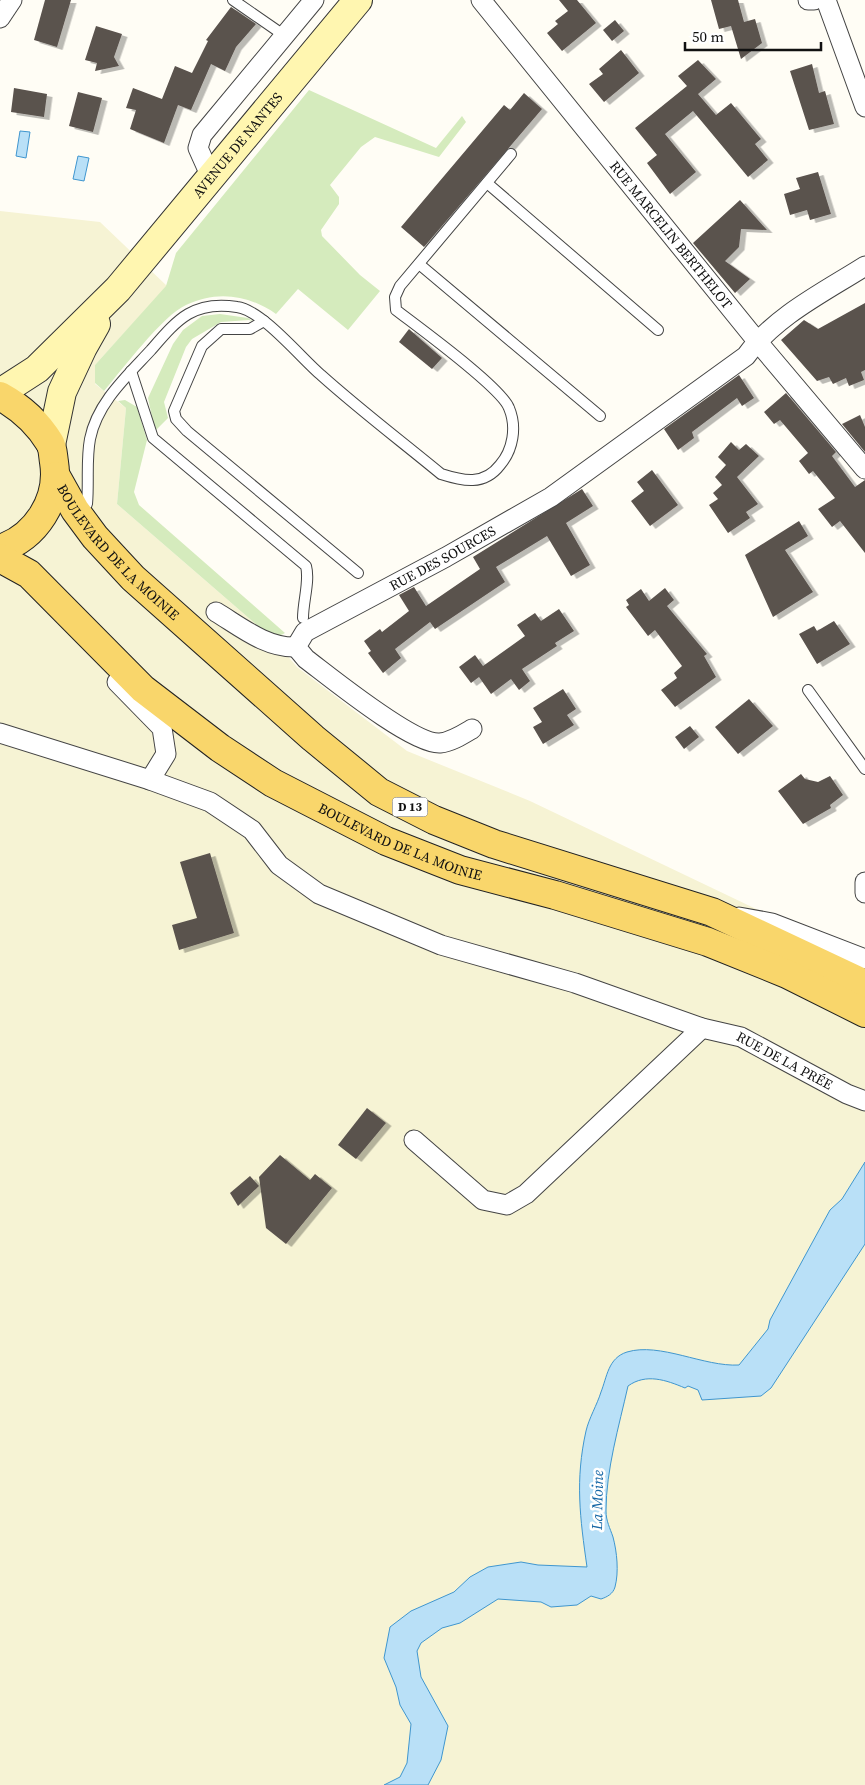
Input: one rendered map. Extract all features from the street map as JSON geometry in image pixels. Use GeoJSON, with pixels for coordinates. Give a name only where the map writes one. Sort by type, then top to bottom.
{"type":"FeatureCollection","features":[{"type":"Feature","properties":{"kind":"main road","name":"AVENUE DE NANTES"},"geometry":{"type":"LineString","coordinates":[[0,395],[37,369],[118,289],[358,0]]}},
{"type":"Feature","properties":{"kind":"main road","name":"AVENUE DE NANTES"},"geometry":{"type":"LineString","coordinates":[[51,445],[62,392],[83,347],[118,289]]}},
{"type":"Feature","properties":{"kind":"main road"},"geometry":{"type":"LineString","coordinates":[[0,395],[17,405],[51,445],[56,476],[50,503],[35,527],[13,544],[0,549]]}},
{"type":"Feature","properties":{"kind":"main road","name":"BOULEVARD DE LA MOINIE"},"geometry":{"type":"LineString","coordinates":[[56,476],[75,510],[95,537],[133,578],[313,738],[379,792],[434,820],[494,844],[712,912],[865,984]]}},
{"type":"Feature","properties":{"kind":"main road","name":"BOULEVARD DE LA MOINIE"},"geometry":{"type":"LineString","coordinates":[[0,558],[29,574],[143,689],[220,748],[273,783],[386,841],[460,870],[555,895],[708,942],[787,974],[865,1013]]}},
{"type":"Feature","properties":{"kind":"street"},"geometry":{"type":"LineString","coordinates":[[0,18],[12,0]]}},
{"type":"Feature","properties":{"kind":"street"},"geometry":{"type":"LineString","coordinates":[[211,177],[198,148],[202,135],[314,0]]}},
{"type":"Feature","properties":{"kind":"street","name":"RUE MARCELIN BERTHELOT"},"geometry":{"type":"LineString","coordinates":[[481,0],[757,341],[865,469]]}},
{"type":"Feature","properties":{"kind":"street"},"geometry":{"type":"LineString","coordinates":[[808,0],[814,0]]}},
{"type":"Feature","properties":{"kind":"street"},"geometry":{"type":"LineString","coordinates":[[826,0],[865,107]]}},
{"type":"Feature","properties":{"kind":"street","name":"RUE DES SOURCES"},"geometry":{"type":"LineString","coordinates":[[296,647],[305,632],[446,557],[551,497],[746,356],[757,341],[792,312],[865,266]]}},
{"type":"Feature","properties":{"kind":"street"},"geometry":{"type":"LineString","coordinates":[[216,612],[264,641],[284,648],[296,647],[306,659],[378,714],[417,736],[439,743],[454,739],[472,729]]}},
{"type":"Feature","properties":{"kind":"street"},"geometry":{"type":"LineString","coordinates":[[79,625],[94,659],[162,728],[166,754],[150,780]]}},
{"type":"Feature","properties":{"kind":"street","name":"RUE DE LA PRÉE"},"geometry":{"type":"LineString","coordinates":[[0,733],[150,780],[210,802],[252,830],[279,864],[319,894],[441,945],[575,983],[702,1028],[741,1037],[847,1094],[865,1101]]}},
{"type":"Feature","properties":{"kind":"street"},"geometry":{"type":"LineString","coordinates":[[865,882],[865,893]]}},
{"type":"Feature","properties":{"kind":"street"},"geometry":{"type":"LineString","coordinates":[[712,912],[772,923],[865,960]]}},
{"type":"Feature","properties":{"kind":"street"},"geometry":{"type":"LineString","coordinates":[[414,1140],[483,1200],[507,1205],[526,1194],[702,1028]]}},
{"type":"Feature","properties":{"kind":"lane"},"geometry":{"type":"LineString","coordinates":[[233,0],[285,36]]}},
{"type":"Feature","properties":{"kind":"lane"},"geometry":{"type":"LineString","coordinates":[[75,510],[86,504],[89,441],[92,428],[110,395],[178,319],[194,311],[215,305],[239,307],[264,321],[321,376],[441,474],[464,482],[481,480],[500,466],[512,448],[513,425],[510,408],[493,388],[396,310],[395,297],[400,286],[511,154]]}},
{"type":"Feature","properties":{"kind":"lane"},"geometry":{"type":"LineString","coordinates":[[487,182],[658,330]]}},
{"type":"Feature","properties":{"kind":"lane"},"geometry":{"type":"LineString","coordinates":[[419,264],[600,416]]}},
{"type":"Feature","properties":{"kind":"lane"},"geometry":{"type":"LineString","coordinates":[[264,321],[250,329],[221,329],[202,346],[174,411],[176,419],[187,431],[358,572]]}},
{"type":"Feature","properties":{"kind":"lane"},"geometry":{"type":"LineString","coordinates":[[131,371],[153,438],[306,566],[309,577],[303,597],[303,618]]}},
{"type":"Feature","properties":{"kind":"lane"},"geometry":{"type":"LineString","coordinates":[[808,690],[865,769]]}},
{"type":"Feature","properties":{"kind":"shaded area"},"geometry":{"type":"Polygon","coordinates":[[[0,211],[100,222],[167,286],[95,365],[95,384],[126,408],[117,504],[273,639],[297,667],[407,751],[530,801],[865,961],[865,1785],[0,1785],[0,211]]]}},
{"type":"Feature","properties":{"kind":"green space"},"geometry":{"type":"Polygon","coordinates":[[[309,90],[436,148],[462,116],[466,122],[439,157],[375,137],[361,147],[330,185],[339,197],[339,204],[321,230],[322,236],[360,275],[380,291],[348,330],[298,289],[276,314],[255,302],[244,299],[221,296],[198,300],[186,305],[166,320],[143,344],[104,391],[95,383],[95,365],[166,286],[176,253],[309,90]]]}},
{"type":"Feature","properties":{"kind":"green space"},"geometry":{"type":"Polygon","coordinates":[[[220,314],[248,318],[254,322],[249,320],[221,322],[192,339],[186,347],[164,402],[168,418],[155,431],[148,398],[173,344],[183,330],[202,316],[220,314]]]}},
{"type":"Feature","properties":{"kind":"green space"},"geometry":{"type":"Polygon","coordinates":[[[125,400],[137,407],[147,440],[134,492],[139,505],[285,633],[273,639],[117,504],[126,408],[118,401],[125,400]]]}},
{"type":"Feature","properties":{"kind":"water"},"geometry":{"type":"Polygon","coordinates":[[[20,131],[30,132],[26,158],[16,156],[20,131]]]}},
{"type":"Feature","properties":{"kind":"water"},"geometry":{"type":"Polygon","coordinates":[[[78,156],[89,158],[84,181],[73,179],[78,156]]]}},
{"type":"Feature","properties":{"kind":"water","name":"La Moine"},"geometry":{"type":"Polygon","coordinates":[[[865,1162],[865,1244],[771,1388],[761,1396],[702,1400],[698,1390],[688,1386],[685,1388],[663,1380],[642,1380],[628,1386],[608,1480],[606,1511],[617,1562],[617,1575],[613,1592],[601,1599],[591,1596],[577,1605],[551,1607],[541,1602],[498,1599],[460,1623],[442,1628],[421,1643],[417,1651],[421,1677],[448,1726],[441,1760],[428,1785],[384,1785],[400,1777],[407,1763],[411,1724],[400,1705],[396,1687],[384,1658],[390,1627],[411,1611],[454,1592],[470,1577],[488,1567],[521,1562],[538,1565],[587,1567],[580,1499],[583,1449],[587,1426],[612,1363],[627,1352],[654,1350],[725,1365],[739,1365],[768,1329],[770,1320],[830,1210],[842,1199],[865,1162]]]}},
{"type":"Feature","properties":{"kind":"building"},"geometry":{"type":"Polygon","coordinates":[[[45,0],[71,0],[57,47],[34,40],[45,0]]]}},
{"type":"Feature","properties":{"kind":"building"},"geometry":{"type":"Polygon","coordinates":[[[559,0],[577,0],[596,23],[562,51],[547,33],[558,24],[555,21],[568,11],[559,0]]]}},
{"type":"Feature","properties":{"kind":"building"},"geometry":{"type":"Polygon","coordinates":[[[711,0],[738,0],[744,22],[755,19],[762,43],[741,59],[731,26],[719,29],[711,0]]]}},
{"type":"Feature","properties":{"kind":"building"},"geometry":{"type":"Polygon","coordinates":[[[231,7],[256,24],[236,47],[225,71],[211,64],[191,110],[178,105],[164,143],[130,129],[136,110],[126,108],[133,88],[162,99],[175,66],[192,73],[208,41],[206,40],[231,7]]]}},
{"type":"Feature","properties":{"kind":"building"},"geometry":{"type":"Polygon","coordinates":[[[615,20],[624,31],[612,41],[603,30],[615,20]]]}},
{"type":"Feature","properties":{"kind":"building"},"geometry":{"type":"Polygon","coordinates":[[[96,26],[122,34],[114,57],[119,66],[95,71],[97,63],[85,60],[96,26]]]}},
{"type":"Feature","properties":{"kind":"building"},"geometry":{"type":"Polygon","coordinates":[[[621,50],[639,73],[604,102],[589,84],[603,74],[599,69],[621,50]]]}},
{"type":"Feature","properties":{"kind":"building"},"geometry":{"type":"Polygon","coordinates":[[[698,60],[716,79],[698,94],[716,115],[731,103],[761,139],[755,144],[768,160],[748,177],[693,111],[665,134],[696,172],[670,194],[647,163],[657,155],[635,128],[687,86],[678,76],[698,60]]]}},
{"type":"Feature","properties":{"kind":"building"},"geometry":{"type":"Polygon","coordinates":[[[812,64],[819,93],[825,91],[834,124],[809,130],[790,71],[812,64]]]}},
{"type":"Feature","properties":{"kind":"building"},"geometry":{"type":"Polygon","coordinates":[[[14,88],[47,94],[44,117],[11,112],[14,88]]]}},
{"type":"Feature","properties":{"kind":"building"},"geometry":{"type":"Polygon","coordinates":[[[78,92],[102,98],[93,132],[69,126],[78,92]]]}},
{"type":"Feature","properties":{"kind":"building"},"geometry":{"type":"Polygon","coordinates":[[[524,93],[542,109],[424,247],[401,227],[504,105],[510,110],[524,93]]]}},
{"type":"Feature","properties":{"kind":"building"},"geometry":{"type":"Polygon","coordinates":[[[818,172],[831,214],[810,220],[807,210],[790,215],[784,194],[800,189],[796,178],[818,172]]]}},
{"type":"Feature","properties":{"kind":"building"},"geometry":{"type":"Polygon","coordinates":[[[740,200],[767,230],[741,229],[739,247],[725,261],[750,279],[735,293],[693,243],[740,200]]]}},
{"type":"Feature","properties":{"kind":"building"},"geometry":{"type":"Polygon","coordinates":[[[865,303],[865,370],[861,372],[864,380],[849,386],[846,378],[833,384],[829,377],[817,381],[781,340],[804,320],[818,329],[865,303]]]}},
{"type":"Feature","properties":{"kind":"building"},"geometry":{"type":"Polygon","coordinates":[[[409,329],[442,358],[432,369],[399,342],[409,329]]]}},
{"type":"Feature","properties":{"kind":"building"},"geometry":{"type":"Polygon","coordinates":[[[739,375],[754,398],[742,406],[737,398],[692,432],[694,438],[678,450],[664,429],[739,375]]]}},
{"type":"Feature","properties":{"kind":"building"},"geometry":{"type":"Polygon","coordinates":[[[786,393],[836,452],[832,456],[855,487],[865,480],[865,553],[840,521],[832,527],[818,509],[835,498],[813,471],[809,474],[799,461],[808,453],[780,420],[774,424],[764,412],[786,393]]]}},
{"type":"Feature","properties":{"kind":"building"},"geometry":{"type":"Polygon","coordinates":[[[860,415],[865,427],[865,452],[842,424],[860,415]]]}},
{"type":"Feature","properties":{"kind":"building"},"geometry":{"type":"Polygon","coordinates":[[[731,442],[739,450],[746,444],[759,456],[737,477],[758,504],[746,512],[750,518],[728,533],[709,505],[718,499],[713,493],[722,485],[715,477],[726,465],[718,457],[731,442]]]}},
{"type":"Feature","properties":{"kind":"building"},"geometry":{"type":"Polygon","coordinates":[[[652,470],[678,505],[650,526],[631,501],[644,491],[637,482],[652,470]]]}},
{"type":"Feature","properties":{"kind":"building"},"geometry":{"type":"Polygon","coordinates":[[[582,489],[593,506],[566,523],[590,565],[571,576],[547,536],[496,567],[505,582],[435,629],[430,622],[395,649],[401,658],[383,673],[368,653],[371,651],[364,641],[380,629],[382,632],[409,611],[399,595],[414,587],[426,606],[480,569],[473,557],[582,489]]]}},
{"type":"Feature","properties":{"kind":"building"},"geometry":{"type":"Polygon","coordinates":[[[799,521],[808,536],[785,550],[813,592],[773,617],[745,555],[799,521]]]}},
{"type":"Feature","properties":{"kind":"building"},"geometry":{"type":"Polygon","coordinates":[[[665,588],[674,600],[667,606],[707,654],[704,656],[716,677],[675,707],[661,690],[677,678],[674,673],[682,666],[655,630],[648,636],[626,607],[629,605],[626,600],[641,589],[649,601],[665,588]]]}},
{"type":"Feature","properties":{"kind":"building"},"geometry":{"type":"Polygon","coordinates":[[[559,609],[574,631],[555,643],[557,646],[522,669],[530,681],[519,690],[511,679],[491,694],[479,677],[471,683],[459,667],[475,655],[483,666],[525,636],[517,625],[535,613],[541,621],[559,609]]]}},
{"type":"Feature","properties":{"kind":"building"},"geometry":{"type":"Polygon","coordinates":[[[834,621],[850,644],[817,664],[799,634],[814,626],[817,631],[834,621]]]}},
{"type":"Feature","properties":{"kind":"building"},"geometry":{"type":"Polygon","coordinates":[[[563,689],[576,709],[567,715],[574,725],[543,744],[533,727],[542,722],[533,708],[563,689]]]}},
{"type":"Feature","properties":{"kind":"building"},"geometry":{"type":"Polygon","coordinates":[[[749,699],[773,726],[738,754],[715,727],[749,699]]]}},
{"type":"Feature","properties":{"kind":"building"},"geometry":{"type":"Polygon","coordinates":[[[690,726],[699,737],[684,749],[675,737],[690,726]]]}},
{"type":"Feature","properties":{"kind":"building"},"geometry":{"type":"Polygon","coordinates":[[[801,774],[805,779],[818,782],[830,776],[843,795],[830,805],[831,808],[803,824],[778,791],[801,774]]]}},
{"type":"Feature","properties":{"kind":"building"},"geometry":{"type":"Polygon","coordinates":[[[210,853],[234,933],[179,950],[172,925],[197,918],[180,862],[210,853]]]}},
{"type":"Feature","properties":{"kind":"building"},"geometry":{"type":"Polygon","coordinates":[[[367,1108],[386,1123],[356,1159],[338,1145],[367,1108]]]}},
{"type":"Feature","properties":{"kind":"building"},"geometry":{"type":"Polygon","coordinates":[[[280,1155],[310,1180],[315,1174],[332,1188],[286,1244],[266,1228],[259,1177],[280,1155]]]}},
{"type":"Feature","properties":{"kind":"building"},"geometry":{"type":"Polygon","coordinates":[[[250,1176],[259,1186],[238,1206],[230,1193],[250,1176]]]}}]}
